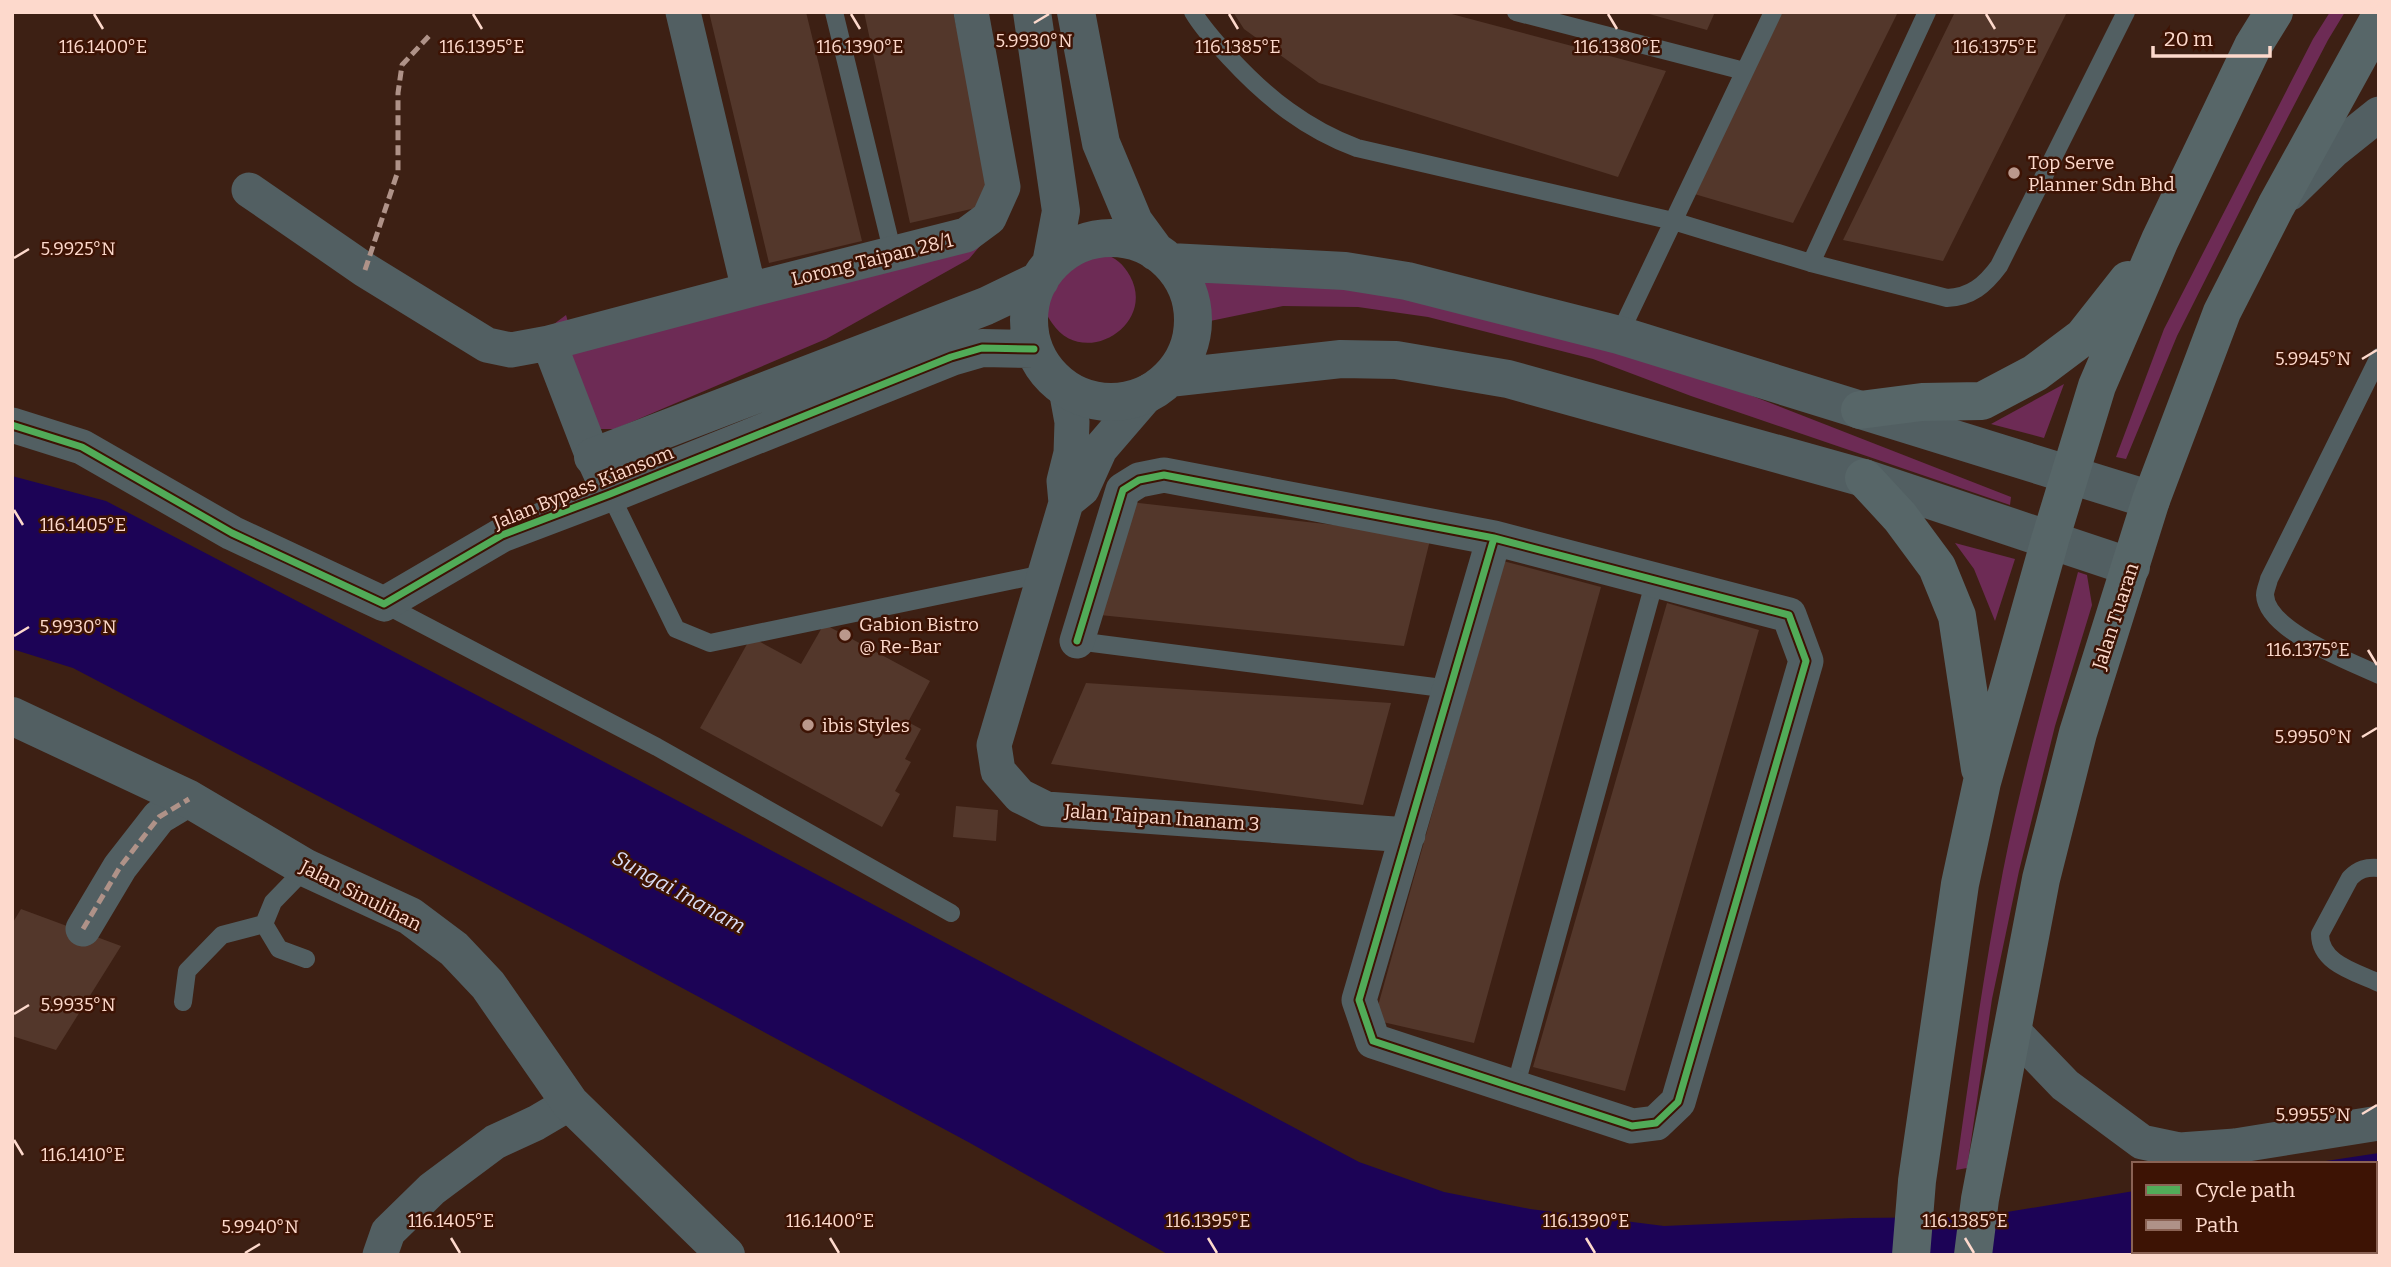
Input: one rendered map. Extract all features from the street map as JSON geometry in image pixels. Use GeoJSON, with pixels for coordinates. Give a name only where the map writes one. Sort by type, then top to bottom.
{"type":"FeatureCollection","features":[{"type":"Feature","properties":{"kind":"main road"},"geometry":{"type":"LineString","coordinates":[[1911,1255],[1917,1181],[1958,897],[1982,782],[2050,540],[2097,386],[2160,240],[2253,46],[2274,12]]}},
{"type":"Feature","properties":{"kind":"main road","name":"Jalan Tuaran"},"geometry":{"type":"LineString","coordinates":[[1973,1255],[1980,1199],[2041,879],[2078,733],[2151,500],[2222,312],[2276,206],[2379,19]]}},
{"type":"Feature","properties":{"kind":"main road"},"geometry":{"type":"LineString","coordinates":[[1860,410],[1922,402],[1982,401],[2035,373],[2083,337],[2160,240]]}},
{"type":"Feature","properties":{"kind":"main road"},"geometry":{"type":"LineString","coordinates":[[1864,478],[1900,517],[1937,567],[1957,616],[1982,782]]}},
{"type":"Feature","properties":{"kind":"street"},"geometry":{"type":"LineString","coordinates":[[683,12],[749,290]]}},
{"type":"Feature","properties":{"kind":"street","name":"Lorong Taipan 28/1"},"geometry":{"type":"LineString","coordinates":[[249,190],[365,270],[487,345],[511,350],[549,343],[966,235],[989,218],[1003,187],[971,12]]}},
{"type":"Feature","properties":{"kind":"street"},"geometry":{"type":"LineString","coordinates":[[1032,12],[1061,211],[1045,272],[1031,302],[1029,326],[1034,349],[1044,368],[1066,389],[1086,398],[1102,401],[1135,398],[1160,384],[1184,357],[1192,333],[1192,307],[1184,283],[1134,222],[1101,143],[1076,12]]}},
{"type":"Feature","properties":{"kind":"street"},"geometry":{"type":"LineString","coordinates":[[2276,206],[2334,150],[2379,114]]}},
{"type":"Feature","properties":{"kind":"street"},"geometry":{"type":"LineString","coordinates":[[593,457],[986,306],[1045,272],[1069,250],[1090,241],[1114,238],[1136,242],[1163,257],[1345,271],[1407,281],[1619,335],[2151,500]]}},
{"type":"Feature","properties":{"kind":"street"},"geometry":{"type":"LineString","coordinates":[[549,343],[610,494]]}},
{"type":"Feature","properties":{"kind":"street","name":"Jalan Bypass Kiansom"},"geometry":{"type":"LineString","coordinates":[[384,604],[502,535],[951,357],[982,348],[1034,349]]}},
{"type":"Feature","properties":{"kind":"street"},"geometry":{"type":"LineString","coordinates":[[1160,384],[1341,359],[1409,362],[1508,379],[1864,478],[2131,567]]}},
{"type":"Feature","properties":{"kind":"street","name":"Jalan Taipan Inanam 3"},"geometry":{"type":"LineString","coordinates":[[1066,503],[1082,489],[1100,449],[1160,384]]}},
{"type":"Feature","properties":{"kind":"street","name":"Jalan Taipan Inanam 3"},"geometry":{"type":"LineString","coordinates":[[1066,389],[1072,422],[1071,453],[1065,481],[1066,503],[994,745],[998,772],[1020,796],[1046,809],[1408,835]]}},
{"type":"Feature","properties":{"kind":"street"},"geometry":{"type":"LineString","coordinates":[[12,425],[82,447],[232,533],[384,604]]}},
{"type":"Feature","properties":{"kind":"street"},"geometry":{"type":"LineString","coordinates":[[1077,641],[1123,490],[1139,480],[1164,475],[1494,538],[1789,615],[1806,661],[1678,1102],[1656,1123],[1632,1126],[1373,1041],[1359,1000],[1494,538]]}},
{"type":"Feature","properties":{"kind":"street","name":"Jalan Sinulihan"},"geometry":{"type":"LineString","coordinates":[[12,716],[189,799],[306,868],[410,916],[454,949],[488,985],[570,1102],[726,1255]]}},
{"type":"Feature","properties":{"kind":"street"},"geometry":{"type":"LineString","coordinates":[[83,929],[120,867],[159,817],[189,799]]}},
{"type":"Feature","properties":{"kind":"street"},"geometry":{"type":"LineString","coordinates":[[2012,1030],[2065,1085],[2142,1142],[2180,1150],[2221,1147],[2379,1123]]}},
{"type":"Feature","properties":{"kind":"street"},"geometry":{"type":"LineString","coordinates":[[380,1255],[388,1231],[432,1189],[495,1142],[536,1123],[570,1102]]}},
{"type":"Feature","properties":{"kind":"lane"},"geometry":{"type":"LineString","coordinates":[[834,12],[893,254]]}},
{"type":"Feature","properties":{"kind":"lane"},"geometry":{"type":"LineString","coordinates":[[1193,12],[1200,24],[1248,78],[1298,119],[1328,137],[1357,148],[1673,221],[1811,263],[1947,298],[1961,297],[1988,281],[1999,266],[2126,12]]}},
{"type":"Feature","properties":{"kind":"lane"},"geometry":{"type":"LineString","coordinates":[[1516,12],[1744,71]]}},
{"type":"Feature","properties":{"kind":"lane"},"geometry":{"type":"LineString","coordinates":[[1619,335],[1773,12]]}},
{"type":"Feature","properties":{"kind":"lane"},"geometry":{"type":"LineString","coordinates":[[1811,263],[1927,12]]}},
{"type":"Feature","properties":{"kind":"lane"},"geometry":{"type":"LineString","coordinates":[[2379,357],[2269,579],[2265,594],[2268,606],[2280,623],[2298,635],[2379,675]]}},
{"type":"Feature","properties":{"kind":"lane"},"geometry":{"type":"LineString","coordinates":[[610,494],[676,629],[710,643],[1043,573]]}},
{"type":"Feature","properties":{"kind":"lane"},"geometry":{"type":"LineString","coordinates":[[1515,1088],[1655,580]]}},
{"type":"Feature","properties":{"kind":"lane"},"geometry":{"type":"LineString","coordinates":[[384,604],[657,747],[951,913]]}},
{"type":"Feature","properties":{"kind":"lane"},"geometry":{"type":"LineString","coordinates":[[1077,641],[1451,689]]}},
{"type":"Feature","properties":{"kind":"lane"},"geometry":{"type":"LineString","coordinates":[[2379,868],[2368,867],[2357,871],[2350,878],[2320,934],[2320,942],[2328,958],[2379,984]]}},
{"type":"Feature","properties":{"kind":"lane"},"geometry":{"type":"LineString","coordinates":[[264,924],[274,902],[306,868]]}},
{"type":"Feature","properties":{"kind":"lane"},"geometry":{"type":"LineString","coordinates":[[264,924],[279,949],[306,959]]}},
{"type":"Feature","properties":{"kind":"lane"},"geometry":{"type":"LineString","coordinates":[[184,1003],[187,971],[222,935],[264,924]]}},
{"type":"Feature","properties":{"kind":"shaded area"},"geometry":{"type":"Polygon","coordinates":[[[2330,12],[2345,12],[2263,165],[2177,336],[2126,459],[2116,457],[2164,329],[2313,39],[2330,12]]]}},
{"type":"Feature","properties":{"kind":"shaded area"},"geometry":{"type":"Polygon","coordinates":[[[985,240],[969,259],[826,339],[615,429],[597,429],[550,327],[566,315],[574,342],[985,240]]]}},
{"type":"Feature","properties":{"kind":"shaded area"},"geometry":{"type":"Polygon","coordinates":[[[1081,251],[1096,252],[1115,259],[1126,269],[1136,294],[1134,311],[1125,325],[1113,336],[1097,342],[1081,342],[1065,336],[1052,323],[1044,305],[1046,289],[1066,257],[1081,251]]]}},
{"type":"Feature","properties":{"kind":"shaded area"},"geometry":{"type":"Polygon","coordinates":[[[1276,260],[1673,365],[2011,497],[2010,505],[1691,396],[1593,359],[1428,317],[1358,307],[1283,306],[1181,327],[1186,266],[1276,260]]]}},
{"type":"Feature","properties":{"kind":"shaded area"},"geometry":{"type":"Polygon","coordinates":[[[2064,384],[2044,438],[1991,424],[2064,384]]]}},
{"type":"Feature","properties":{"kind":"shaded area"},"geometry":{"type":"Polygon","coordinates":[[[1955,543],[2015,559],[1995,621],[1974,569],[1955,543]]]}},
{"type":"Feature","properties":{"kind":"shaded area"},"geometry":{"type":"Polygon","coordinates":[[[2078,572],[2087,575],[2092,605],[2055,726],[2019,871],[1992,999],[1967,1168],[1956,1170],[1983,983],[2003,871],[2029,758],[2078,572]]]}},
{"type":"Feature","properties":{"kind":"water","name":"Sungai Inanam"},"geometry":{"type":"Polygon","coordinates":[[[12,476],[106,501],[1359,1162],[1444,1192],[1530,1209],[1664,1226],[1853,1218],[1977,1217],[2132,1191],[2132,1253],[2377,1253],[2377,1162],[2319,1162],[2379,1153],[2379,1255],[1169,1255],[970,1143],[582,934],[73,668],[12,649],[12,476]]]}},
{"type":"Feature","properties":{"kind":"building"},"geometry":{"type":"Polygon","coordinates":[[[709,12],[806,12],[862,241],[769,263],[709,12]]]}},
{"type":"Feature","properties":{"kind":"building"},"geometry":{"type":"Polygon","coordinates":[[[864,12],[953,12],[992,189],[980,207],[910,223],[864,12]]]}},
{"type":"Feature","properties":{"kind":"building"},"geometry":{"type":"Polygon","coordinates":[[[1233,12],[1444,12],[1666,71],[1618,177],[1319,83],[1244,29],[1233,12]]]}},
{"type":"Feature","properties":{"kind":"building"},"geometry":{"type":"Polygon","coordinates":[[[1642,12],[1715,12],[1707,30],[1642,12]]]}},
{"type":"Feature","properties":{"kind":"building"},"geometry":{"type":"Polygon","coordinates":[[[1777,12],[1898,12],[1793,223],[1691,193],[1777,12]]]}},
{"type":"Feature","properties":{"kind":"building"},"geometry":{"type":"Polygon","coordinates":[[[1955,12],[2067,12],[1943,261],[1843,240],[1955,12]]]}},
{"type":"Feature","properties":{"kind":"building"},"geometry":{"type":"Polygon","coordinates":[[[1130,502],[1431,536],[1404,646],[1090,614],[1130,502]]]}},
{"type":"Feature","properties":{"kind":"building"},"geometry":{"type":"Polygon","coordinates":[[[1503,561],[1601,587],[1474,1043],[1374,1020],[1503,561]]]}},
{"type":"Feature","properties":{"kind":"building"},"geometry":{"type":"Polygon","coordinates":[[[1667,603],[1759,630],[1625,1091],[1533,1067],[1667,603]]]}},
{"type":"Feature","properties":{"kind":"building","name":"ibis Styles"},"geometry":{"type":"Polygon","coordinates":[[[824,624],[930,681],[908,722],[921,729],[905,759],[911,762],[895,791],[900,794],[882,827],[700,728],[751,637],[801,664],[824,624]]]}},
{"type":"Feature","properties":{"kind":"building"},"geometry":{"type":"Polygon","coordinates":[[[1086,683],[1391,703],[1363,805],[1051,764],[1086,683]]]}},
{"type":"Feature","properties":{"kind":"building"},"geometry":{"type":"Polygon","coordinates":[[[956,806],[998,810],[996,841],[953,837],[956,806]]]}},
{"type":"Feature","properties":{"kind":"building"},"geometry":{"type":"Polygon","coordinates":[[[21,909],[121,946],[56,1050],[12,1036],[12,924],[21,909]]]}},
{"type":"Feature","properties":{"kind":"marked path"},"geometry":{"type":"LineString","coordinates":[[365,270],[398,171],[398,93],[402,65],[429,36]]}},
{"type":"Feature","properties":{"kind":"marked path"},"geometry":{"type":"LineString","coordinates":[[83,929],[120,867],[159,817],[189,799]]}},
{"type":"Feature","properties":{"kind":"cycle path"},"geometry":{"type":"LineString","coordinates":[[12,425],[82,447],[232,533],[384,604],[502,535],[951,357],[982,348],[1034,349]]}},
{"type":"Feature","properties":{"kind":"cycle path"},"geometry":{"type":"LineString","coordinates":[[1077,641],[1123,490],[1139,480],[1164,475],[1494,538],[1789,615],[1806,661],[1678,1102],[1656,1123],[1632,1126],[1373,1041],[1359,1000],[1494,538]]}},
{"type":"Feature","properties":{"kind":"place","name":"Top Serve Planner Sdn Bhd"},"geometry":{"type":"Point","coordinates":[2014,173]}},
{"type":"Feature","properties":{"kind":"place","name":"Gabion Bistro @ Re-Bar"},"geometry":{"type":"Point","coordinates":[845,635]}},
{"type":"Feature","properties":{"kind":"place","name":"ibis Styles"},"geometry":{"type":"Point","coordinates":[808,725]}}]}
